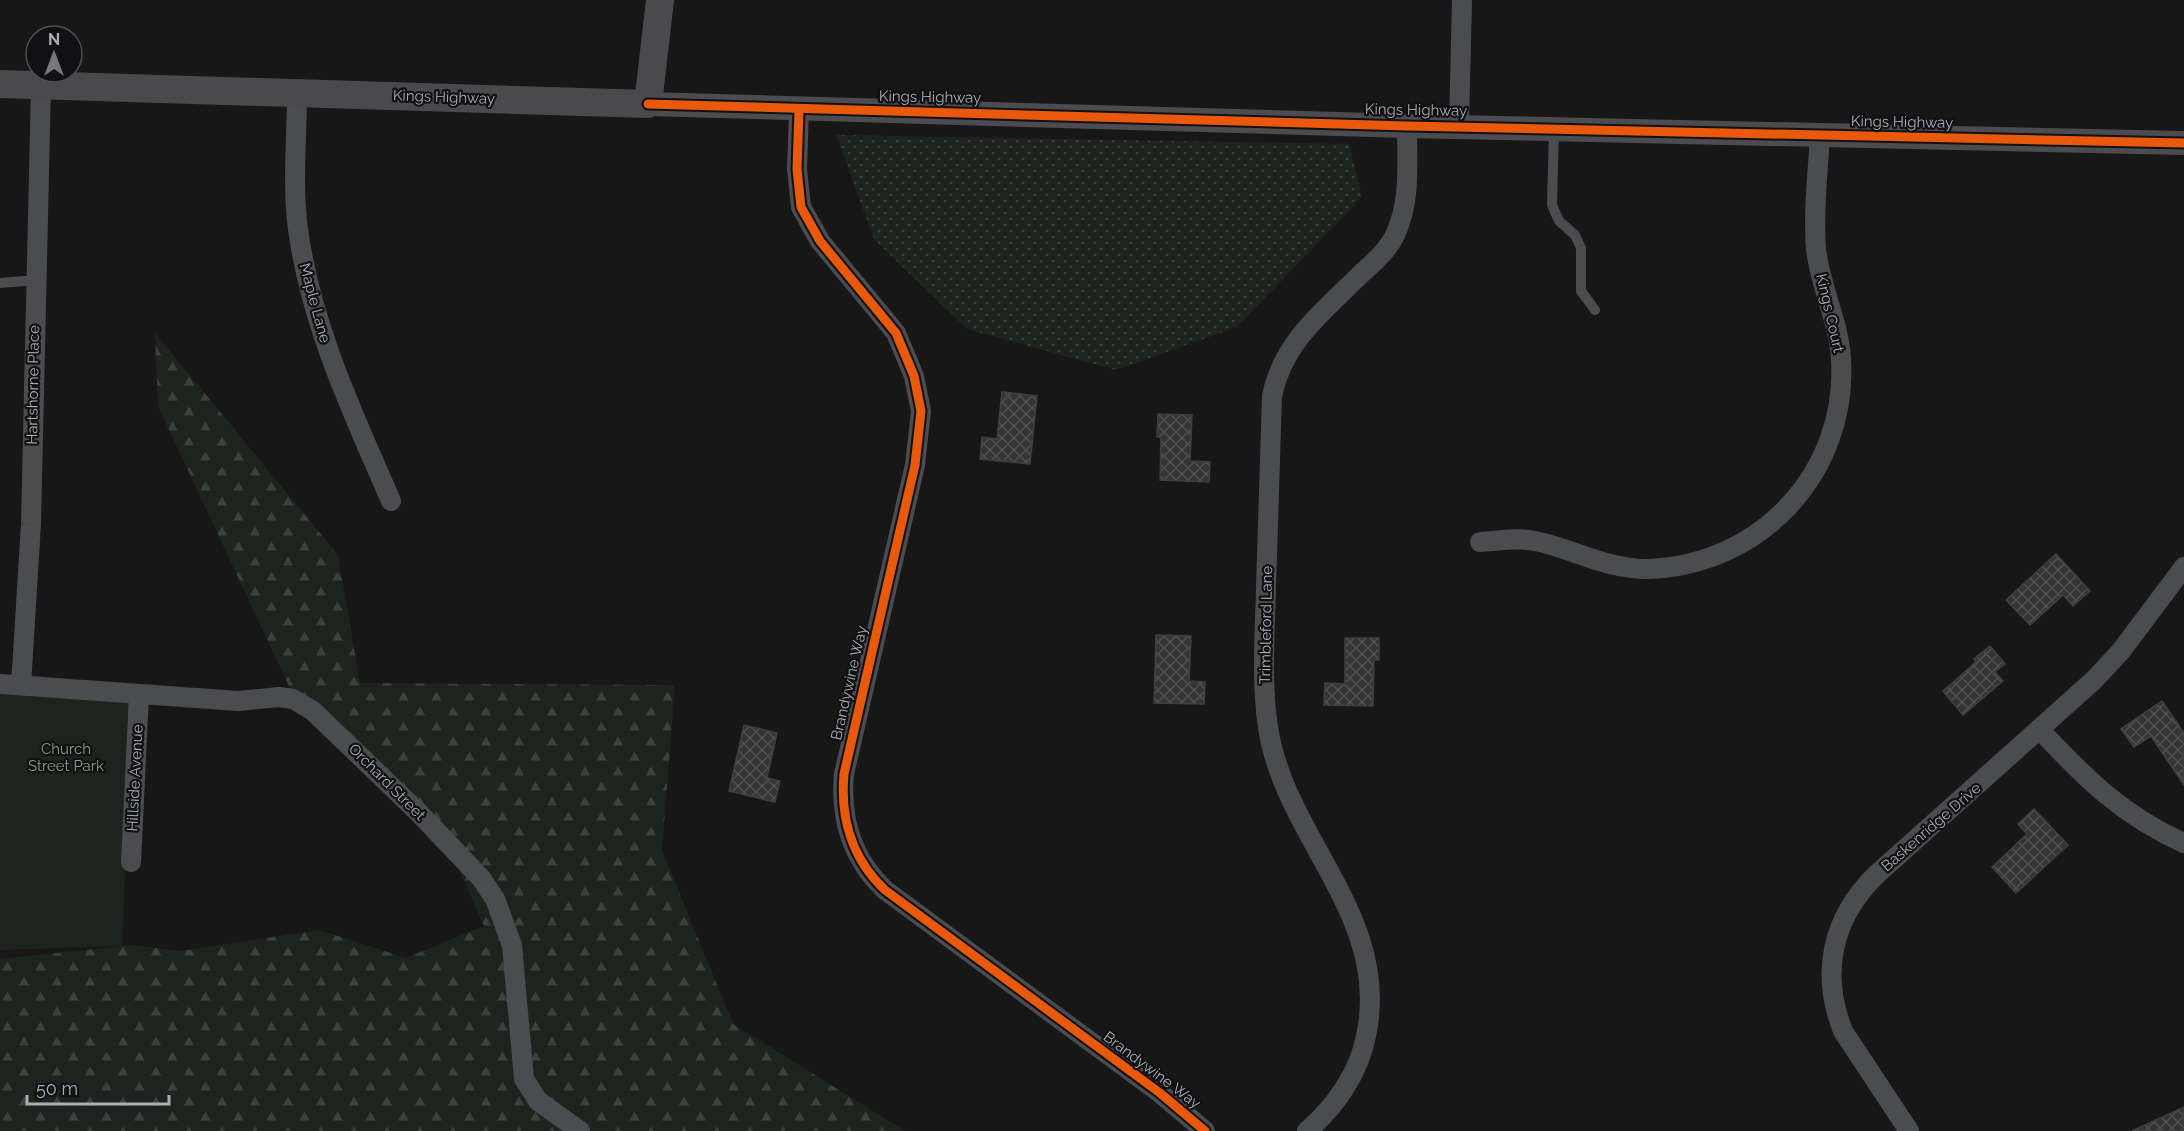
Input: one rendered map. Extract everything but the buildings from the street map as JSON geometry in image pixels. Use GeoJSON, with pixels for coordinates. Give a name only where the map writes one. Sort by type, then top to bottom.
{"type":"FeatureCollection","features":[{"type":"Feature","properties":{"kind":"main road"},"geometry":{"type":"LineString","coordinates":[[648,104],[660,0]]}},
{"type":"Feature","properties":{"kind":"main road","name":"Kings Highway"},"geometry":{"type":"LineString","coordinates":[[0,84],[648,104]]}},
{"type":"Feature","properties":{"kind":"street"},"geometry":{"type":"LineString","coordinates":[[1459,125],[1462,0]]}},
{"type":"Feature","properties":{"kind":"street","name":"Hartshorne Place"},"geometry":{"type":"LineString","coordinates":[[21,685],[31,524],[41,85]]}},
{"type":"Feature","properties":{"kind":"street","name":"Maple Lane"},"geometry":{"type":"LineString","coordinates":[[297,92],[298,226],[304,264],[336,375],[391,501]]}},
{"type":"Feature","properties":{"kind":"street","name":"Kings Highway"},"geometry":{"type":"LineString","coordinates":[[648,104],[1407,126],[1459,125],[2184,142]]}},
{"type":"Feature","properties":{"kind":"street","name":"Brandywine Way"},"geometry":{"type":"LineString","coordinates":[[799,110],[797,169],[801,207],[820,241],[896,333],[914,376],[921,411],[915,465],[844,774],[842,805],[854,849],[868,872],[885,890],[1160,1093],[1205,1131]]}},
{"type":"Feature","properties":{"kind":"street","name":"Trimbleford Lane"},"geometry":{"type":"LineString","coordinates":[[1307,1131],[1336,1100],[1359,1062],[1369,1025],[1370,985],[1362,941],[1286,789],[1276,763],[1268,728],[1264,653],[1272,396],[1275,378],[1288,350],[1305,329],[1374,262],[1395,236],[1406,191],[1407,126]]}},
{"type":"Feature","properties":{"kind":"street","name":"Kings Court"},"geometry":{"type":"LineString","coordinates":[[1480,543],[1514,539],[1532,540],[1612,566],[1647,569],[1673,567],[1710,558],[1741,544],[1773,523],[1800,494],[1830,440],[1842,382],[1839,342],[1816,250],[1820,135]]}},
{"type":"Feature","properties":{"kind":"street","name":"Baskenridge Drive"},"geometry":{"type":"LineString","coordinates":[[1909,1131],[1843,1031],[1833,999],[1830,969],[1834,941],[1849,906],[1864,887],[2040,730],[2121,651],[2184,567]]}},
{"type":"Feature","properties":{"kind":"street","name":"Orchard Street"},"geometry":{"type":"LineString","coordinates":[[0,684],[238,701],[279,697],[293,699],[313,711],[339,733],[473,870],[495,899],[512,945],[524,1079],[538,1101],[580,1131]]}},
{"type":"Feature","properties":{"kind":"street","name":"Hillside Avenue"},"geometry":{"type":"LineString","coordinates":[[131,862],[139,695]]}},
{"type":"Feature","properties":{"kind":"street"},"geometry":{"type":"LineString","coordinates":[[2040,730],[2084,777],[2119,807],[2160,833],[2184,843]]}},
{"type":"Feature","properties":{"kind":"lane"},"geometry":{"type":"LineString","coordinates":[[1554,129],[1552,205],[1559,221],[1575,235],[1581,248],[1581,291],[1595,310]]}},
{"type":"Feature","properties":{"kind":"lane"},"geometry":{"type":"LineString","coordinates":[[0,283],[36,280]]}},
{"type":"Feature","properties":{"kind":"green space"},"geometry":{"type":"Polygon","coordinates":[[[836,135],[1349,144],[1362,197],[1237,327],[1116,370],[967,329],[874,239],[836,135]]]}},
{"type":"Feature","properties":{"kind":"green space"},"geometry":{"type":"Polygon","coordinates":[[[155,333],[338,555],[360,683],[675,685],[662,850],[733,1024],[905,1131],[0,1131],[0,959],[132,945],[181,951],[319,930],[406,958],[484,926],[442,832],[301,712],[158,406],[155,333]]]}},
{"type":"Feature","properties":{"kind":"green space","name":"Church Street Park"},"geometry":{"type":"Polygon","coordinates":[[[0,689],[133,694],[122,946],[0,950],[0,689]]]}},
{"type":"Feature","properties":{"kind":"cycle path"},"geometry":{"type":"LineString","coordinates":[[648,104],[1407,126],[2184,143]]}},
{"type":"Feature","properties":{"kind":"cycle path"},"geometry":{"type":"LineString","coordinates":[[799,110],[797,169],[801,207],[820,241],[896,333],[914,376],[921,411],[915,465],[844,774],[844,806],[856,851],[864,865],[885,890],[1160,1093],[1205,1131]]}}]}
